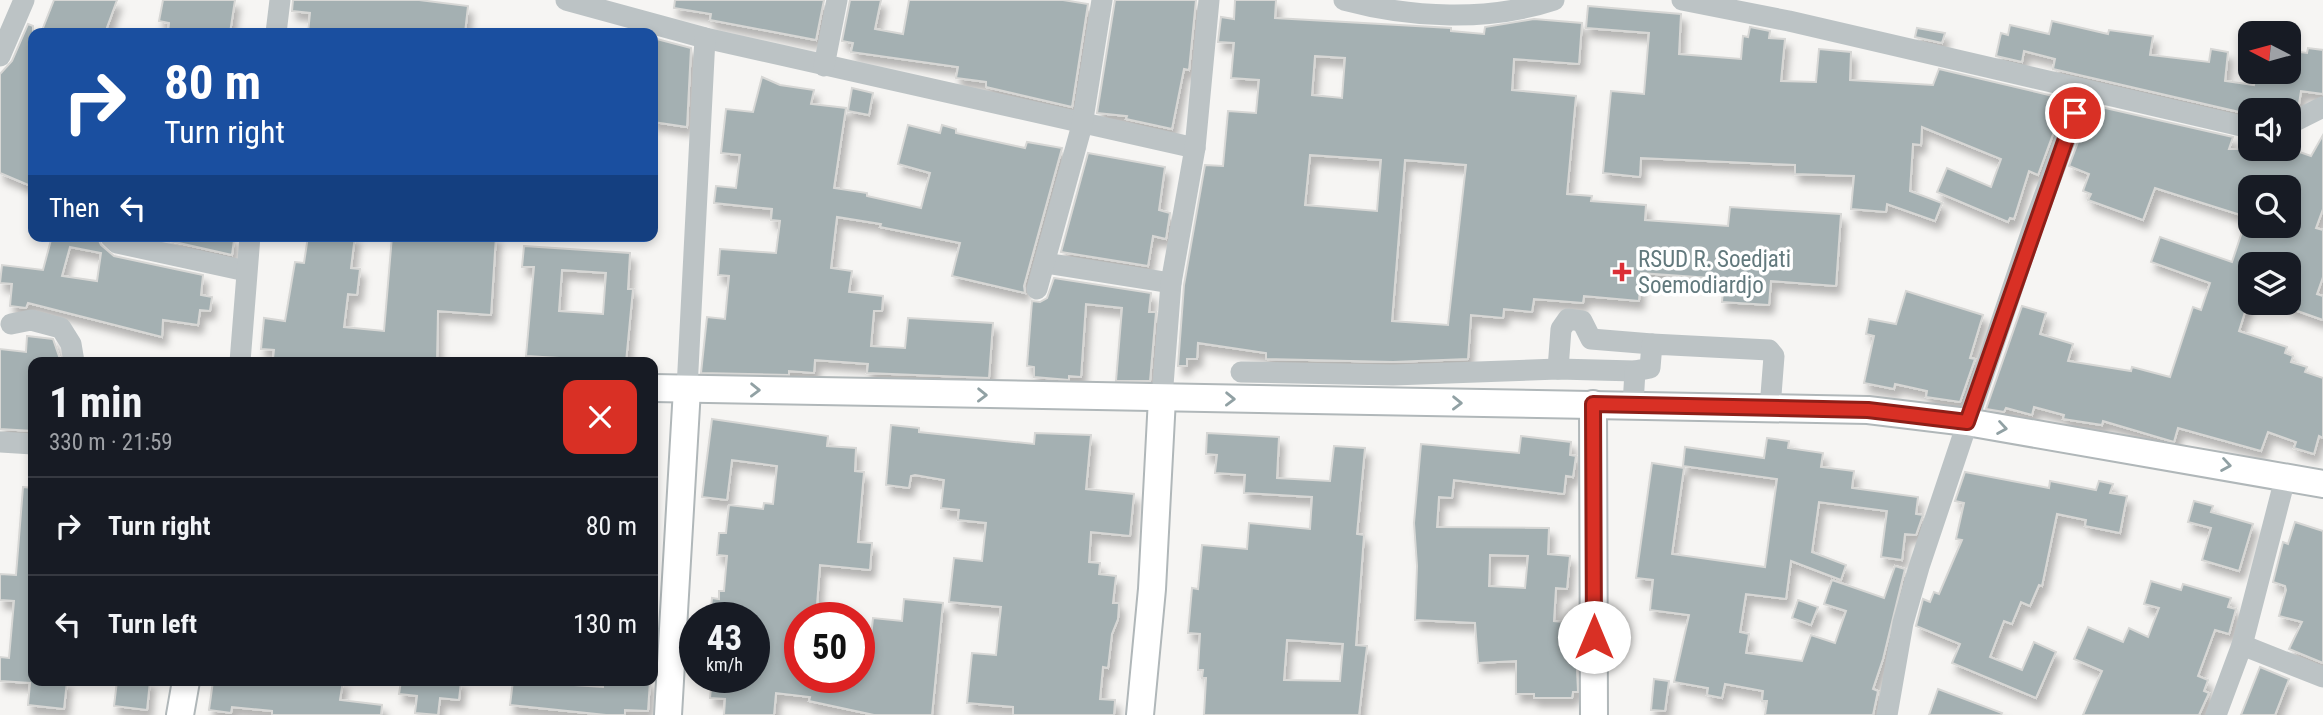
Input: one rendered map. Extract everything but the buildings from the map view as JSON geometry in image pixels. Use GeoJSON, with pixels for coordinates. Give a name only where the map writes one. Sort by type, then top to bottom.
{"type":"FeatureCollection","features":[{"type":"Feature","properties":{"kind":"main road"},"geometry":{"type":"LineString","coordinates":[[658,387],[1868,410],[1967,422],[2286,475],[2323,484]]}},
{"type":"Feature","properties":{"kind":"main road"},"geometry":{"type":"LineString","coordinates":[[667,715],[687,388]]}},
{"type":"Feature","properties":{"kind":"main road"},"geometry":{"type":"LineString","coordinates":[[1140,715],[1152,589],[1162,398]]}},
{"type":"Feature","properties":{"kind":"main road"},"geometry":{"type":"LineString","coordinates":[[1593,404],[1594,715]]}},
{"type":"Feature","properties":{"kind":"main road"},"geometry":{"type":"LineString","coordinates":[[180,715],[185,686]]}},
{"type":"Feature","properties":{"kind":"street"},"geometry":{"type":"LineString","coordinates":[[0,56],[24,0]]}},
{"type":"Feature","properties":{"kind":"street"},"geometry":{"type":"LineString","coordinates":[[277,28],[280,0]]}},
{"type":"Feature","properties":{"kind":"street"},"geometry":{"type":"LineString","coordinates":[[566,0],[705,38],[1082,125],[1195,148]]}},
{"type":"Feature","properties":{"kind":"street"},"geometry":{"type":"LineString","coordinates":[[824,66],[837,0]]}},
{"type":"Feature","properties":{"kind":"street"},"geometry":{"type":"LineString","coordinates":[[1037,289],[1082,125],[1102,0]]}},
{"type":"Feature","properties":{"kind":"street"},"geometry":{"type":"LineString","coordinates":[[1162,398],[1171,283],[1195,148],[1209,0]]}},
{"type":"Feature","properties":{"kind":"street"},"geometry":{"type":"LineString","coordinates":[[1344,0],[1366,6],[1455,16],[1523,10],[1554,0]]}},
{"type":"Feature","properties":{"kind":"street"},"geometry":{"type":"LineString","coordinates":[[1682,0],[1789,21],[2238,125]]}},
{"type":"Feature","properties":{"kind":"street"},"geometry":{"type":"LineString","coordinates":[[687,388],[705,38]]}},
{"type":"Feature","properties":{"kind":"street"},"geometry":{"type":"LineString","coordinates":[[1887,715],[1903,623],[1967,422],[2034,224],[2083,91]]}},
{"type":"Feature","properties":{"kind":"street"},"geometry":{"type":"LineString","coordinates":[[2301,118],[2323,107]]}},
{"type":"Feature","properties":{"kind":"street"},"geometry":{"type":"LineString","coordinates":[[116,242],[246,271]]}},
{"type":"Feature","properties":{"kind":"street"},"geometry":{"type":"LineString","coordinates":[[240,357],[249,242]]}},
{"type":"Feature","properties":{"kind":"street"},"geometry":{"type":"LineString","coordinates":[[1045,263],[1171,283]]}},
{"type":"Feature","properties":{"kind":"street"},"geometry":{"type":"LineString","coordinates":[[1558,369],[1561,329],[1568,319],[1582,321],[1591,339],[1769,350],[1774,356],[1770,408]]}},
{"type":"Feature","properties":{"kind":"street"},"geometry":{"type":"LineString","coordinates":[[11,324],[31,320],[61,328],[71,344],[73,357]]}},
{"type":"Feature","properties":{"kind":"street"},"geometry":{"type":"LineString","coordinates":[[1241,372],[1393,375],[1558,369],[1635,371],[1650,368],[1652,344]]}},
{"type":"Feature","properties":{"kind":"street"},"geometry":{"type":"LineString","coordinates":[[1633,405],[1635,371]]}},
{"type":"Feature","properties":{"kind":"street"},"geometry":{"type":"LineString","coordinates":[[0,442],[28,444]]}},
{"type":"Feature","properties":{"kind":"street"},"geometry":{"type":"LineString","coordinates":[[2216,715],[2242,645],[2286,475]]}},
{"type":"Feature","properties":{"kind":"street"},"geometry":{"type":"LineString","coordinates":[[2242,645],[2323,677]]}},
{"type":"Feature","properties":{"kind":"place","name":"RSUD R. Soedjati Soemodiardjo"},"geometry":{"type":"Point","coordinates":[1622,272]}},
{"type":"Feature","properties":{"kind":"route"},"geometry":{"type":"LineString","coordinates":[[1594,637],[1593,404],[1868,410],[1967,422],[2075,113]]}}]}
